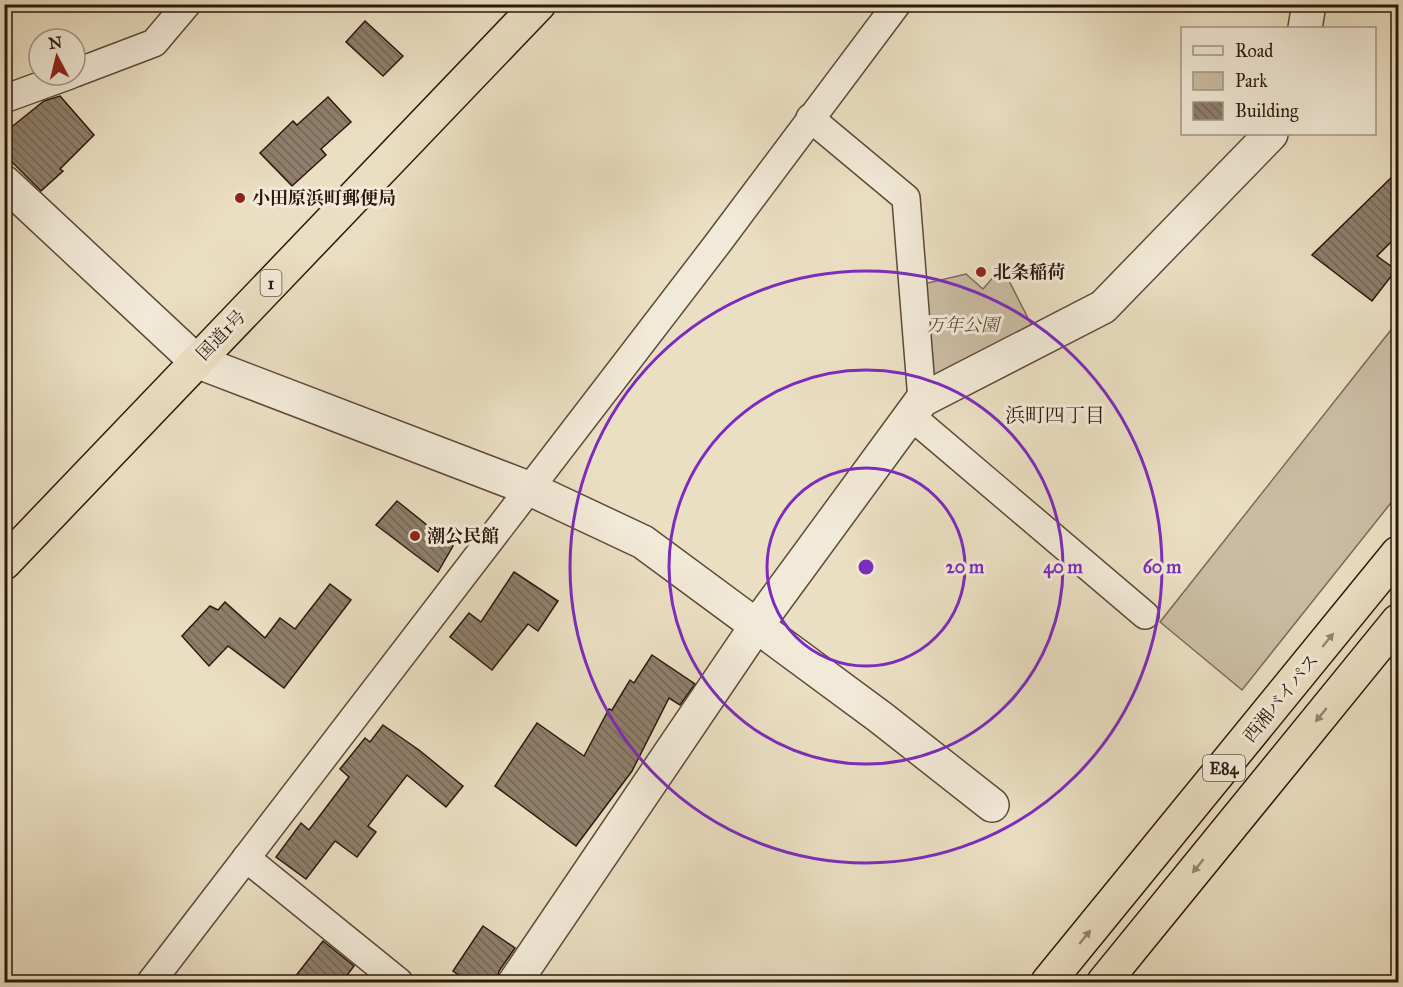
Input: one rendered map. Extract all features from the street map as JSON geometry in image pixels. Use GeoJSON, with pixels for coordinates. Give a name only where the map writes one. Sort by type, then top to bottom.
{"type":"FeatureCollection","features":[{"type":"Feature","properties":{"kind":"highway","name":"国道1号"},"geometry":{"type":"LineString","coordinates":[[4,563],[539,4]]}},
{"type":"Feature","properties":{"kind":"highway","name":"西湘バイパス"},"geometry":{"type":"LineString","coordinates":[[1048,982],[1398,553]]}},
{"type":"Feature","properties":{"kind":"highway","name":"E84"},"geometry":{"type":"LineString","coordinates":[[1104,982],[1398,621]]}},
{"type":"Feature","properties":{"kind":"street"},"geometry":{"type":"LineString","coordinates":[[87,69],[154,44],[187,4]]}},
{"type":"Feature","properties":{"kind":"street"},"geometry":{"type":"LineString","coordinates":[[150,982],[718,243],[897,4]]}},
{"type":"Feature","properties":{"kind":"street"},"geometry":{"type":"LineString","coordinates":[[1305,27],[1309,4]]}},
{"type":"Feature","properties":{"kind":"street"},"geometry":{"type":"LineString","coordinates":[[4,99],[37,87]]}},
{"type":"Feature","properties":{"kind":"street"},"geometry":{"type":"LineString","coordinates":[[810,118],[906,198],[917,409],[1145,615]]}},
{"type":"Feature","properties":{"kind":"street"},"geometry":{"type":"LineString","coordinates":[[515,982],[757,625],[917,409],[1103,307],[1270,135]]}},
{"type":"Feature","properties":{"kind":"street"},"geometry":{"type":"LineString","coordinates":[[4,182],[196,361],[528,488],[643,542],[880,717],[992,805]]}},
{"type":"Feature","properties":{"kind":"street"},"geometry":{"type":"LineString","coordinates":[[246,858],[399,982]]}},
{"type":"Feature","properties":{"kind":"green space","name":"万年公園"},"geometry":{"type":"Polygon","coordinates":[[[1002,267],[1036,334],[928,389],[919,285],[966,274],[983,289],[1002,267]]]}},
{"type":"Feature","properties":{"kind":"green space"},"geometry":{"type":"Polygon","coordinates":[[[1398,321],[1398,494],[1242,690],[1160,622],[1398,321]]]}},
{"type":"Feature","properties":{"kind":"building"},"geometry":{"type":"Polygon","coordinates":[[[365,21],[403,56],[383,76],[346,42],[365,21]]]}},
{"type":"Feature","properties":{"kind":"building"},"geometry":{"type":"Polygon","coordinates":[[[60,96],[94,135],[60,169],[63,171],[41,191],[4,154],[4,133],[44,101],[60,96]]]}},
{"type":"Feature","properties":{"kind":"building"},"geometry":{"type":"Polygon","coordinates":[[[328,97],[351,122],[321,149],[326,155],[292,186],[260,153],[293,121],[297,125],[328,97]]]}},
{"type":"Feature","properties":{"kind":"building"},"geometry":{"type":"Polygon","coordinates":[[[1398,171],[1398,235],[1377,256],[1396,270],[1372,301],[1312,255],[1398,171]]]}},
{"type":"Feature","properties":{"kind":"building","name":"潮公民館"},"geometry":{"type":"Polygon","coordinates":[[[397,501],[453,546],[438,572],[376,525],[397,501]]]}},
{"type":"Feature","properties":{"kind":"building"},"geometry":{"type":"Polygon","coordinates":[[[514,572],[558,601],[538,631],[528,624],[492,670],[450,637],[469,613],[481,622],[514,572]]]}},
{"type":"Feature","properties":{"kind":"building"},"geometry":{"type":"Polygon","coordinates":[[[330,584],[351,600],[284,688],[228,646],[209,666],[182,636],[210,606],[218,610],[225,602],[265,638],[280,618],[295,629],[330,584]]]}},
{"type":"Feature","properties":{"kind":"building"},"geometry":{"type":"Polygon","coordinates":[[[652,655],[695,684],[680,705],[669,698],[632,771],[576,846],[495,786],[537,723],[584,756],[609,709],[612,710],[630,680],[634,683],[652,655]]]}},
{"type":"Feature","properties":{"kind":"building"},"geometry":{"type":"Polygon","coordinates":[[[383,725],[419,750],[463,786],[446,807],[407,775],[368,826],[376,832],[357,857],[335,841],[306,879],[276,857],[301,823],[309,830],[349,777],[340,769],[365,738],[370,742],[383,725]]]}},
{"type":"Feature","properties":{"kind":"building"},"geometry":{"type":"Polygon","coordinates":[[[483,926],[515,948],[499,971],[497,982],[469,982],[453,971],[483,926]]]}},
{"type":"Feature","properties":{"kind":"building"},"geometry":{"type":"Polygon","coordinates":[[[323,941],[354,966],[342,982],[291,982],[323,941]]]}},
{"type":"Feature","properties":{"kind":"place","name":"小田原浜町郵便局"},"geometry":{"type":"Point","coordinates":[240,198]}},
{"type":"Feature","properties":{"kind":"place","name":"北条稲荷"},"geometry":{"type":"Point","coordinates":[981,272]}},
{"type":"Feature","properties":{"kind":"place","name":"潮公民館"},"geometry":{"type":"Point","coordinates":[415,536]}},
{"type":"Feature","properties":{"kind":"district","name":"浜町四丁目"},"geometry":{"type":"Point","coordinates":[1055,415]}}]}
